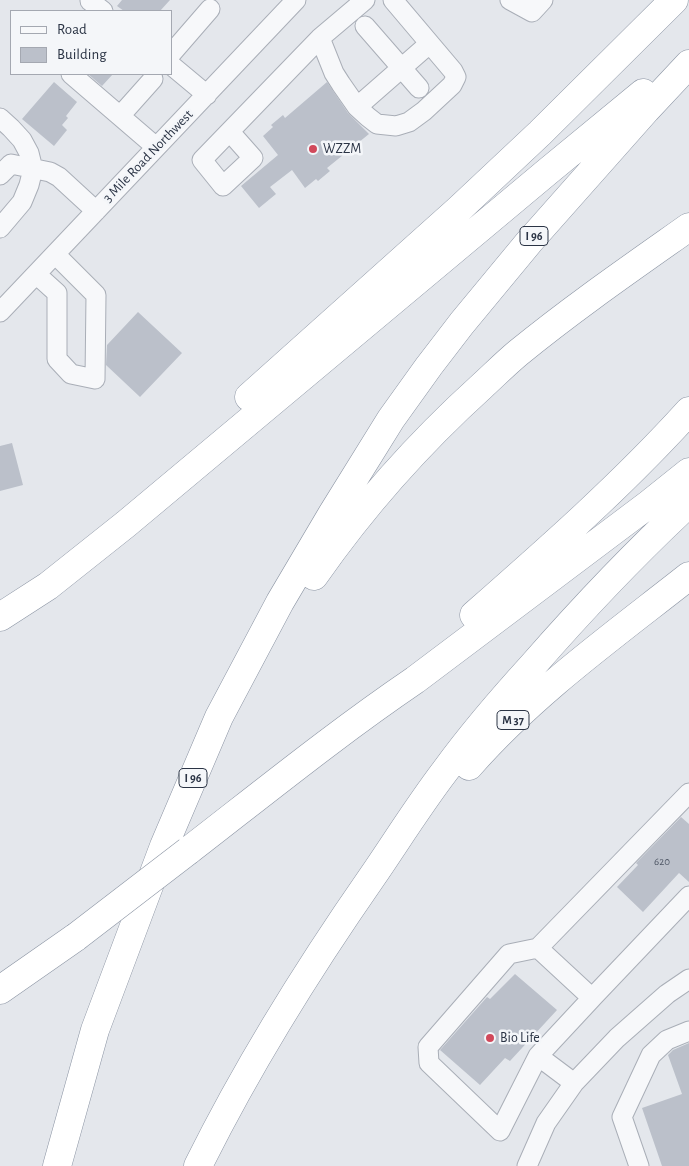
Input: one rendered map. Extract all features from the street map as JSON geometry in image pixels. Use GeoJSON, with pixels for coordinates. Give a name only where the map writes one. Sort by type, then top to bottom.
{"type":"FeatureCollection","features":[{"type":"Feature","properties":{"kind":"highway"},"geometry":{"type":"LineString","coordinates":[[48,586],[109,522],[465,204],[540,133],[674,0]]}},
{"type":"Feature","properties":{"kind":"highway"},"geometry":{"type":"LineString","coordinates":[[0,618],[48,586],[126,524],[689,55]]}},
{"type":"Feature","properties":{"kind":"highway","name":"I 96"},"geometry":{"type":"LineString","coordinates":[[57,1166],[95,1030],[164,846],[219,717],[280,602],[391,419],[429,366],[529,242],[689,64]]}},
{"type":"Feature","properties":{"kind":"highway"},"geometry":{"type":"LineString","coordinates":[[219,717],[334,548],[377,494],[425,440],[517,354],[574,309],[689,227]]}},
{"type":"Feature","properties":{"kind":"highway"},"geometry":{"type":"LineString","coordinates":[[384,700],[415,666],[538,560],[600,502],[689,411]]}},
{"type":"Feature","properties":{"kind":"highway"},"geometry":{"type":"LineString","coordinates":[[0,990],[76,937],[384,700],[415,680],[689,472]]}},
{"type":"Feature","properties":{"kind":"highway"},"geometry":{"type":"LineString","coordinates":[[198,1166],[240,1085],[319,955],[445,771],[497,705],[562,631],[689,503]]}},
{"type":"Feature","properties":{"kind":"highway","name":"M 37"},"geometry":{"type":"LineString","coordinates":[[362,890],[481,753],[528,706],[574,666],[689,576]]}},
{"type":"Feature","properties":{"kind":"street"},"geometry":{"type":"LineString","coordinates":[[91,0],[102,10]]}},
{"type":"Feature","properties":{"kind":"street","name":"3 Mile Road Northwest"},"geometry":{"type":"LineString","coordinates":[[0,312],[296,0]]}},
{"type":"Feature","properties":{"kind":"street"},"geometry":{"type":"LineString","coordinates":[[230,132],[320,38],[365,0]]}},
{"type":"Feature","properties":{"kind":"street"},"geometry":{"type":"LineString","coordinates":[[320,38],[334,73],[357,107],[377,124],[396,126],[409,122],[452,85],[456,77],[393,0]]}},
{"type":"Feature","properties":{"kind":"street"},"geometry":{"type":"LineString","coordinates":[[510,0],[532,12],[543,0]]}},
{"type":"Feature","properties":{"kind":"street"},"geometry":{"type":"LineString","coordinates":[[172,53],[210,9]]}},
{"type":"Feature","properties":{"kind":"street"},"geometry":{"type":"LineString","coordinates":[[365,26],[419,88]]}},
{"type":"Feature","properties":{"kind":"street"},"geometry":{"type":"LineString","coordinates":[[357,107],[429,44]]}},
{"type":"Feature","properties":{"kind":"street"},"geometry":{"type":"LineString","coordinates":[[172,66],[207,94]]}},
{"type":"Feature","properties":{"kind":"street"},"geometry":{"type":"LineString","coordinates":[[72,75],[156,148]]}},
{"type":"Feature","properties":{"kind":"street"},"geometry":{"type":"LineString","coordinates":[[120,116],[153,80]]}},
{"type":"Feature","properties":{"kind":"street"},"geometry":{"type":"LineString","coordinates":[[0,118],[22,140],[30,153],[33,169],[22,202],[0,228]]}},
{"type":"Feature","properties":{"kind":"street"},"geometry":{"type":"LineString","coordinates":[[0,175],[11,164],[50,172],[59,177],[96,211]]}},
{"type":"Feature","properties":{"kind":"street"},"geometry":{"type":"LineString","coordinates":[[36,274],[56,293],[57,359],[71,374],[95,378],[96,295],[55,254]]}},
{"type":"Feature","properties":{"kind":"street"},"geometry":{"type":"LineString","coordinates":[[689,793],[538,948],[509,954],[428,1047],[428,1064],[500,1131],[538,1056],[689,896]]}},
{"type":"Feature","properties":{"kind":"street"},"geometry":{"type":"LineString","coordinates":[[538,948],[592,998]]}},
{"type":"Feature","properties":{"kind":"street"},"geometry":{"type":"LineString","coordinates":[[527,1166],[546,1123],[574,1083],[616,1038],[667,994],[689,979]]}},
{"type":"Feature","properties":{"kind":"street"},"geometry":{"type":"LineString","coordinates":[[639,1166],[622,1117],[651,1055],[668,1040],[689,1031]]}},
{"type":"Feature","properties":{"kind":"street"},"geometry":{"type":"LineString","coordinates":[[538,1056],[574,1083]]}},
{"type":"Feature","properties":{"kind":"building"},"geometry":{"type":"Polygon","coordinates":[[[122,0],[170,0],[161,10],[123,10],[117,6],[122,0]]]}},
{"type":"Feature","properties":{"kind":"building"},"geometry":{"type":"Polygon","coordinates":[[[89,75],[112,75],[102,86],[89,75]]]}},
{"type":"Feature","properties":{"kind":"building"},"geometry":{"type":"Polygon","coordinates":[[[54,82],[77,102],[66,116],[68,118],[62,125],[67,130],[54,146],[22,119],[54,82]]]}},
{"type":"Feature","properties":{"kind":"building","name":"WZZM"},"geometry":{"type":"Polygon","coordinates":[[[327,82],[348,113],[369,134],[327,168],[330,171],[318,181],[316,179],[305,188],[292,170],[270,187],[276,194],[259,208],[241,186],[278,155],[263,136],[273,127],[271,125],[283,115],[285,118],[327,82]]]}},
{"type":"Feature","properties":{"kind":"building"},"geometry":{"type":"Polygon","coordinates":[[[138,312],[182,353],[140,397],[106,365],[107,345],[138,312]]]}},
{"type":"Feature","properties":{"kind":"building"},"geometry":{"type":"Polygon","coordinates":[[[12,443],[23,485],[0,491],[0,446],[12,443]]]}},
{"type":"Feature","properties":{"kind":"building"},"geometry":{"type":"Polygon","coordinates":[[[681,817],[689,824],[689,882],[679,873],[643,912],[617,887],[638,865],[636,863],[681,817]]]}},
{"type":"Feature","properties":{"kind":"building","name":"Bio Life"},"geometry":{"type":"Polygon","coordinates":[[[515,974],[557,1010],[510,1061],[505,1058],[480,1085],[440,1050],[487,997],[490,999],[515,974]]]}},
{"type":"Feature","properties":{"kind":"building"},"geometry":{"type":"Polygon","coordinates":[[[689,1043],[689,1166],[662,1166],[642,1108],[682,1094],[668,1055],[673,1050],[689,1043]]]}},
{"type":"Feature","properties":{"kind":"place","name":"WZZM"},"geometry":{"type":"Point","coordinates":[313,149]}},
{"type":"Feature","properties":{"kind":"place","name":"Bio Life"},"geometry":{"type":"Point","coordinates":[490,1038]}}]}
